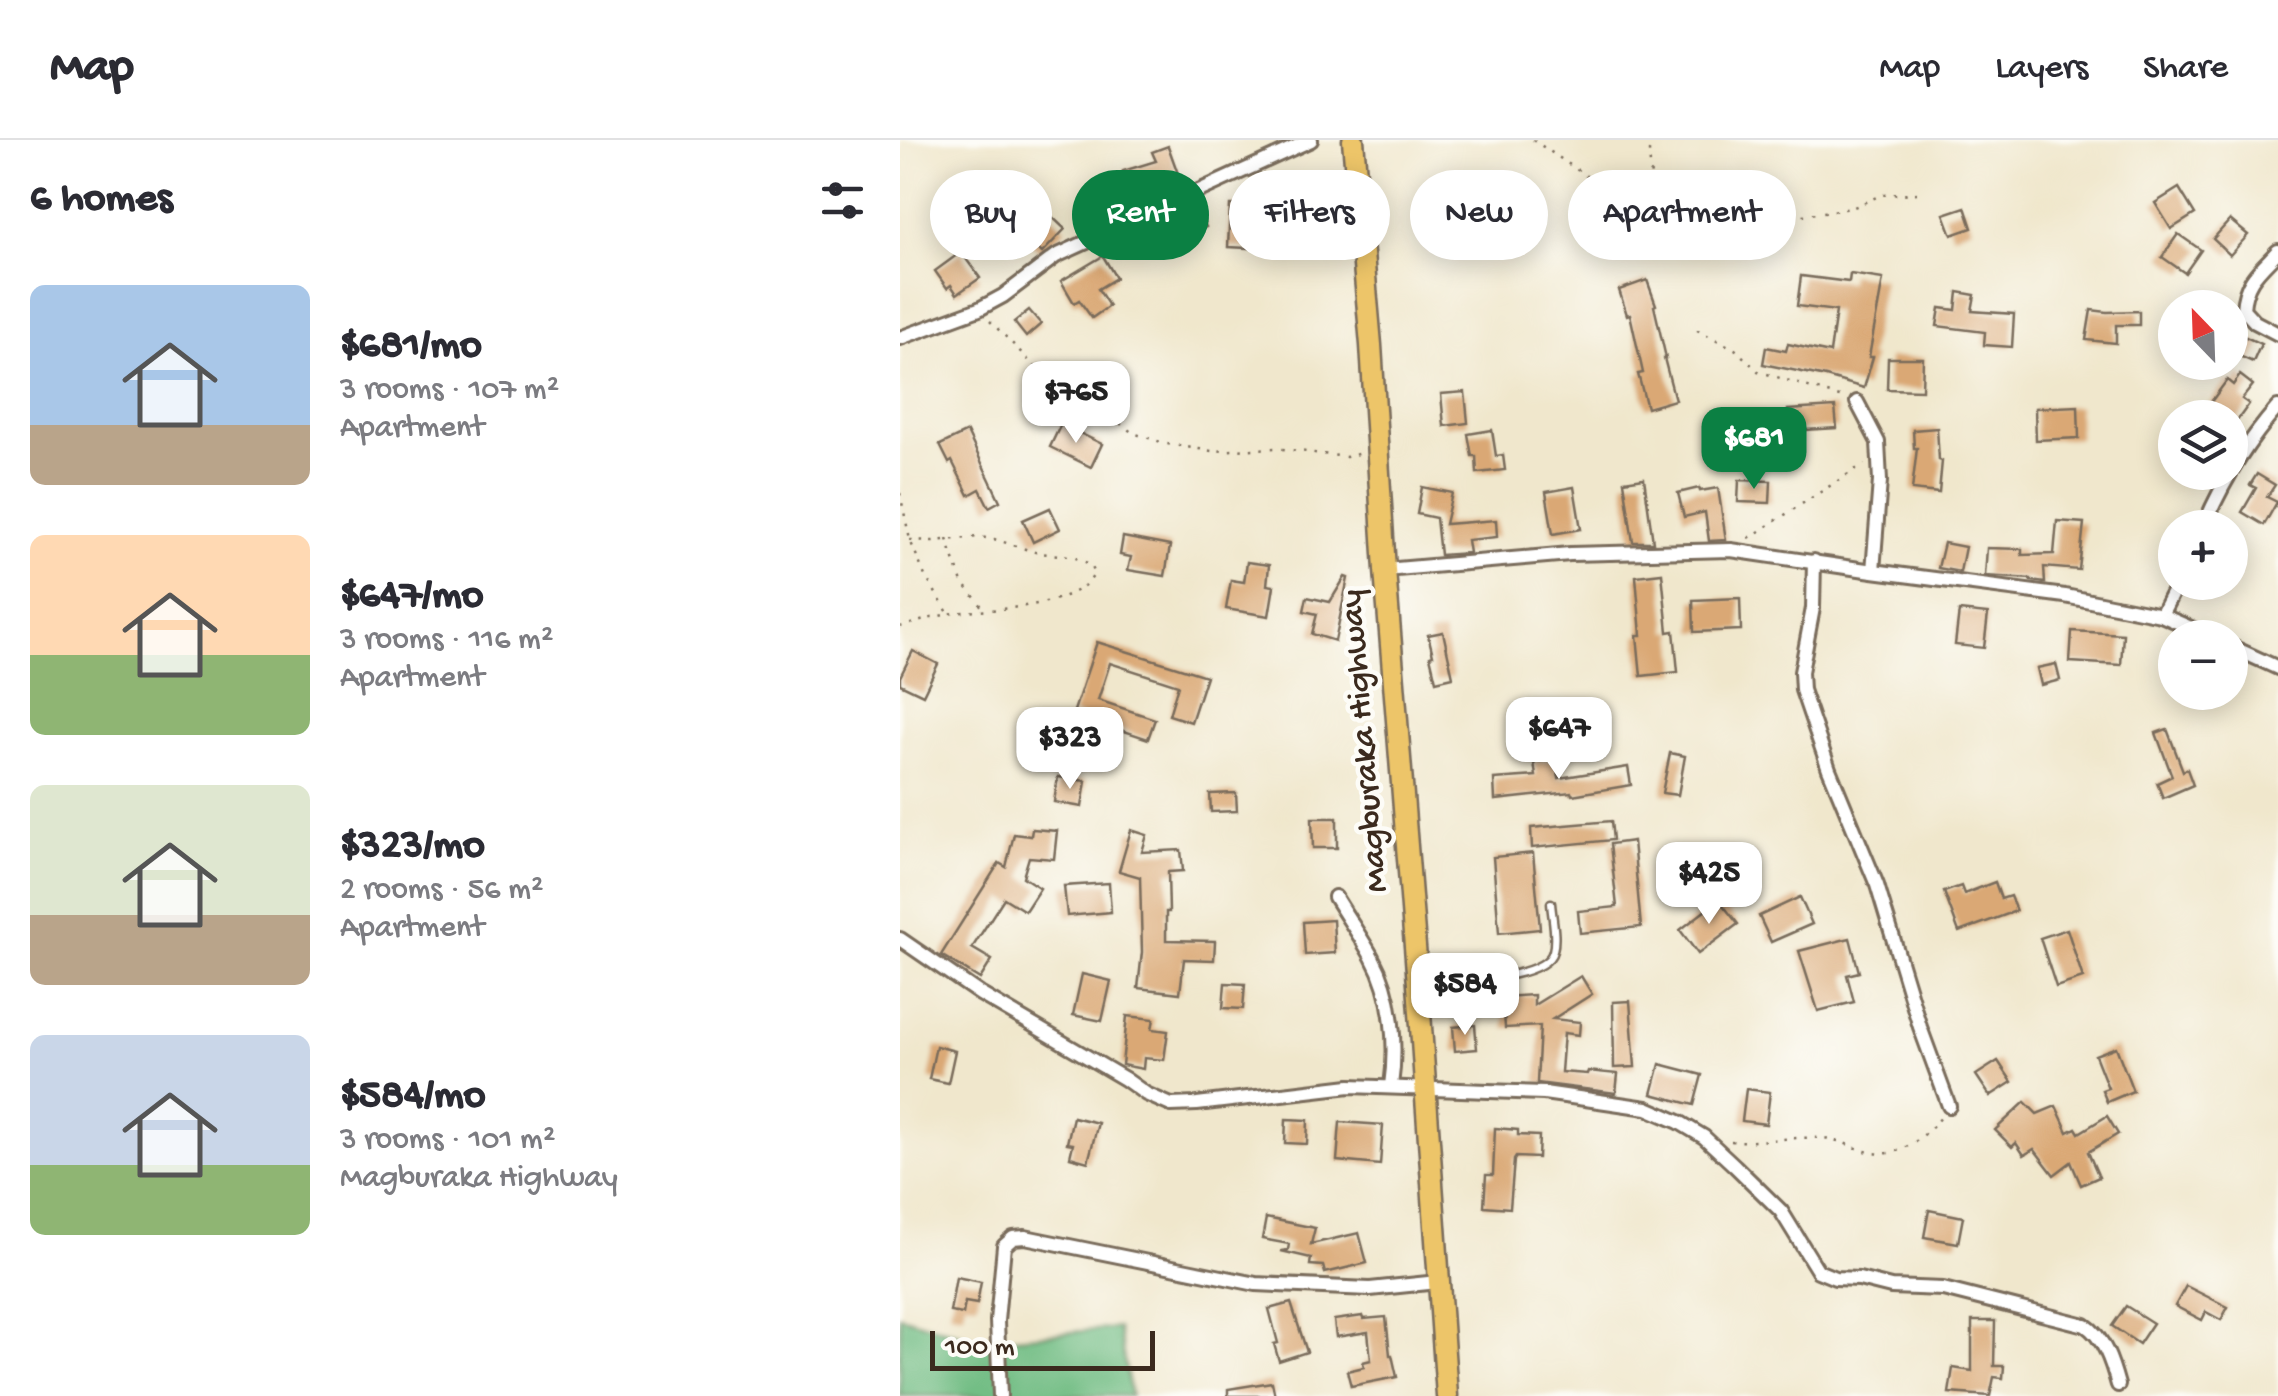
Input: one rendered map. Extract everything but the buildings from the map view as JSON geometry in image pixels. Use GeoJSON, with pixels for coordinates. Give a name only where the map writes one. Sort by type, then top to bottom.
{"type":"FeatureCollection","features":[{"type":"Feature","properties":{"kind":"main road","name":"Magburaka Highway"},"geometry":{"type":"LineString","coordinates":[[1354,140],[1447,1396]]}},
{"type":"Feature","properties":{"kind":"street"},"geometry":{"type":"LineString","coordinates":[[900,338],[979,309],[1056,256],[1312,140]]}},
{"type":"Feature","properties":{"kind":"street"},"geometry":{"type":"LineString","coordinates":[[2278,251],[2250,281],[2243,309],[2255,322],[2278,334]]}},
{"type":"Feature","properties":{"kind":"street"},"geometry":{"type":"LineString","coordinates":[[1857,402],[1878,442],[1880,481],[1873,572]]}},
{"type":"Feature","properties":{"kind":"street"},"geometry":{"type":"LineString","coordinates":[[2211,510],[2253,436],[2278,407]]}},
{"type":"Feature","properties":{"kind":"street"},"geometry":{"type":"LineString","coordinates":[[1385,570],[1570,554],[1731,550],[2064,596],[2173,620]]}},
{"type":"Feature","properties":{"kind":"street"},"geometry":{"type":"LineString","coordinates":[[1814,561],[1813,608],[1801,672],[1802,690],[1876,885],[1920,1027],[1950,1106]]}},
{"type":"Feature","properties":{"kind":"street"},"geometry":{"type":"LineString","coordinates":[[2162,615],[2169,600]]}},
{"type":"Feature","properties":{"kind":"street"},"geometry":{"type":"LineString","coordinates":[[2248,654],[2278,668]]}},
{"type":"Feature","properties":{"kind":"street"},"geometry":{"type":"LineString","coordinates":[[1335,898],[1373,958],[1386,994],[1395,1060],[1392,1086]]}},
{"type":"Feature","properties":{"kind":"street"},"geometry":{"type":"LineString","coordinates":[[900,939],[980,994],[1170,1105],[1334,1087],[1392,1086],[1544,1093],[1647,1108],[1704,1138],[1781,1211],[1818,1270],[1836,1278],[1891,1288],[1943,1289],[2085,1325],[2095,1331],[2118,1384]]}},
{"type":"Feature","properties":{"kind":"street"},"geometry":{"type":"LineString","coordinates":[[1000,1396],[997,1320],[1004,1246],[1012,1238],[1025,1236],[1256,1284],[1370,1289],[1438,1282]]}},
{"type":"Feature","properties":{"kind":"lane"},"geometry":{"type":"LineString","coordinates":[[1418,984],[1489,978],[1539,968],[1554,949],[1551,903]]}},
{"type":"Feature","properties":{"kind":"path"},"geometry":{"type":"LineString","coordinates":[[1533,140],[1577,170]]}},
{"type":"Feature","properties":{"kind":"path"},"geometry":{"type":"LineString","coordinates":[[1651,170],[1653,140]]}},
{"type":"Feature","properties":{"kind":"path"},"geometry":{"type":"LineString","coordinates":[[1796,216],[1852,208],[1881,196],[1917,193]]}},
{"type":"Feature","properties":{"kind":"path"},"geometry":{"type":"LineString","coordinates":[[979,309],[1053,385],[1080,392],[1133,433],[1167,444],[1212,451],[1275,448],[1346,457],[1377,448]]}},
{"type":"Feature","properties":{"kind":"path"},"geometry":{"type":"LineString","coordinates":[[1697,330],[1735,349],[1758,371],[1857,402]]}},
{"type":"Feature","properties":{"kind":"path"},"geometry":{"type":"LineString","coordinates":[[1731,550],[1879,454]]}},
{"type":"Feature","properties":{"kind":"path"},"geometry":{"type":"LineString","coordinates":[[900,493],[910,540],[924,576],[949,614]]}},
{"type":"Feature","properties":{"kind":"path"},"geometry":{"type":"LineString","coordinates":[[947,539],[960,580],[985,610]]}},
{"type":"Feature","properties":{"kind":"path"},"geometry":{"type":"LineString","coordinates":[[900,626],[949,614],[1067,596],[1090,582],[1095,573],[1090,564],[1071,556],[1038,552],[994,539],[910,540]]}},
{"type":"Feature","properties":{"kind":"path"},"geometry":{"type":"LineString","coordinates":[[1704,1138],[1736,1142],[1828,1138],[1873,1154],[1888,1153],[1904,1149],[1929,1132],[1950,1106]]}},
{"type":"Feature","properties":{"kind":"green space"},"geometry":{"type":"Polygon","coordinates":[[[900,1316],[980,1340],[1118,1328],[1131,1396],[900,1396],[900,1316]]]}}]}
